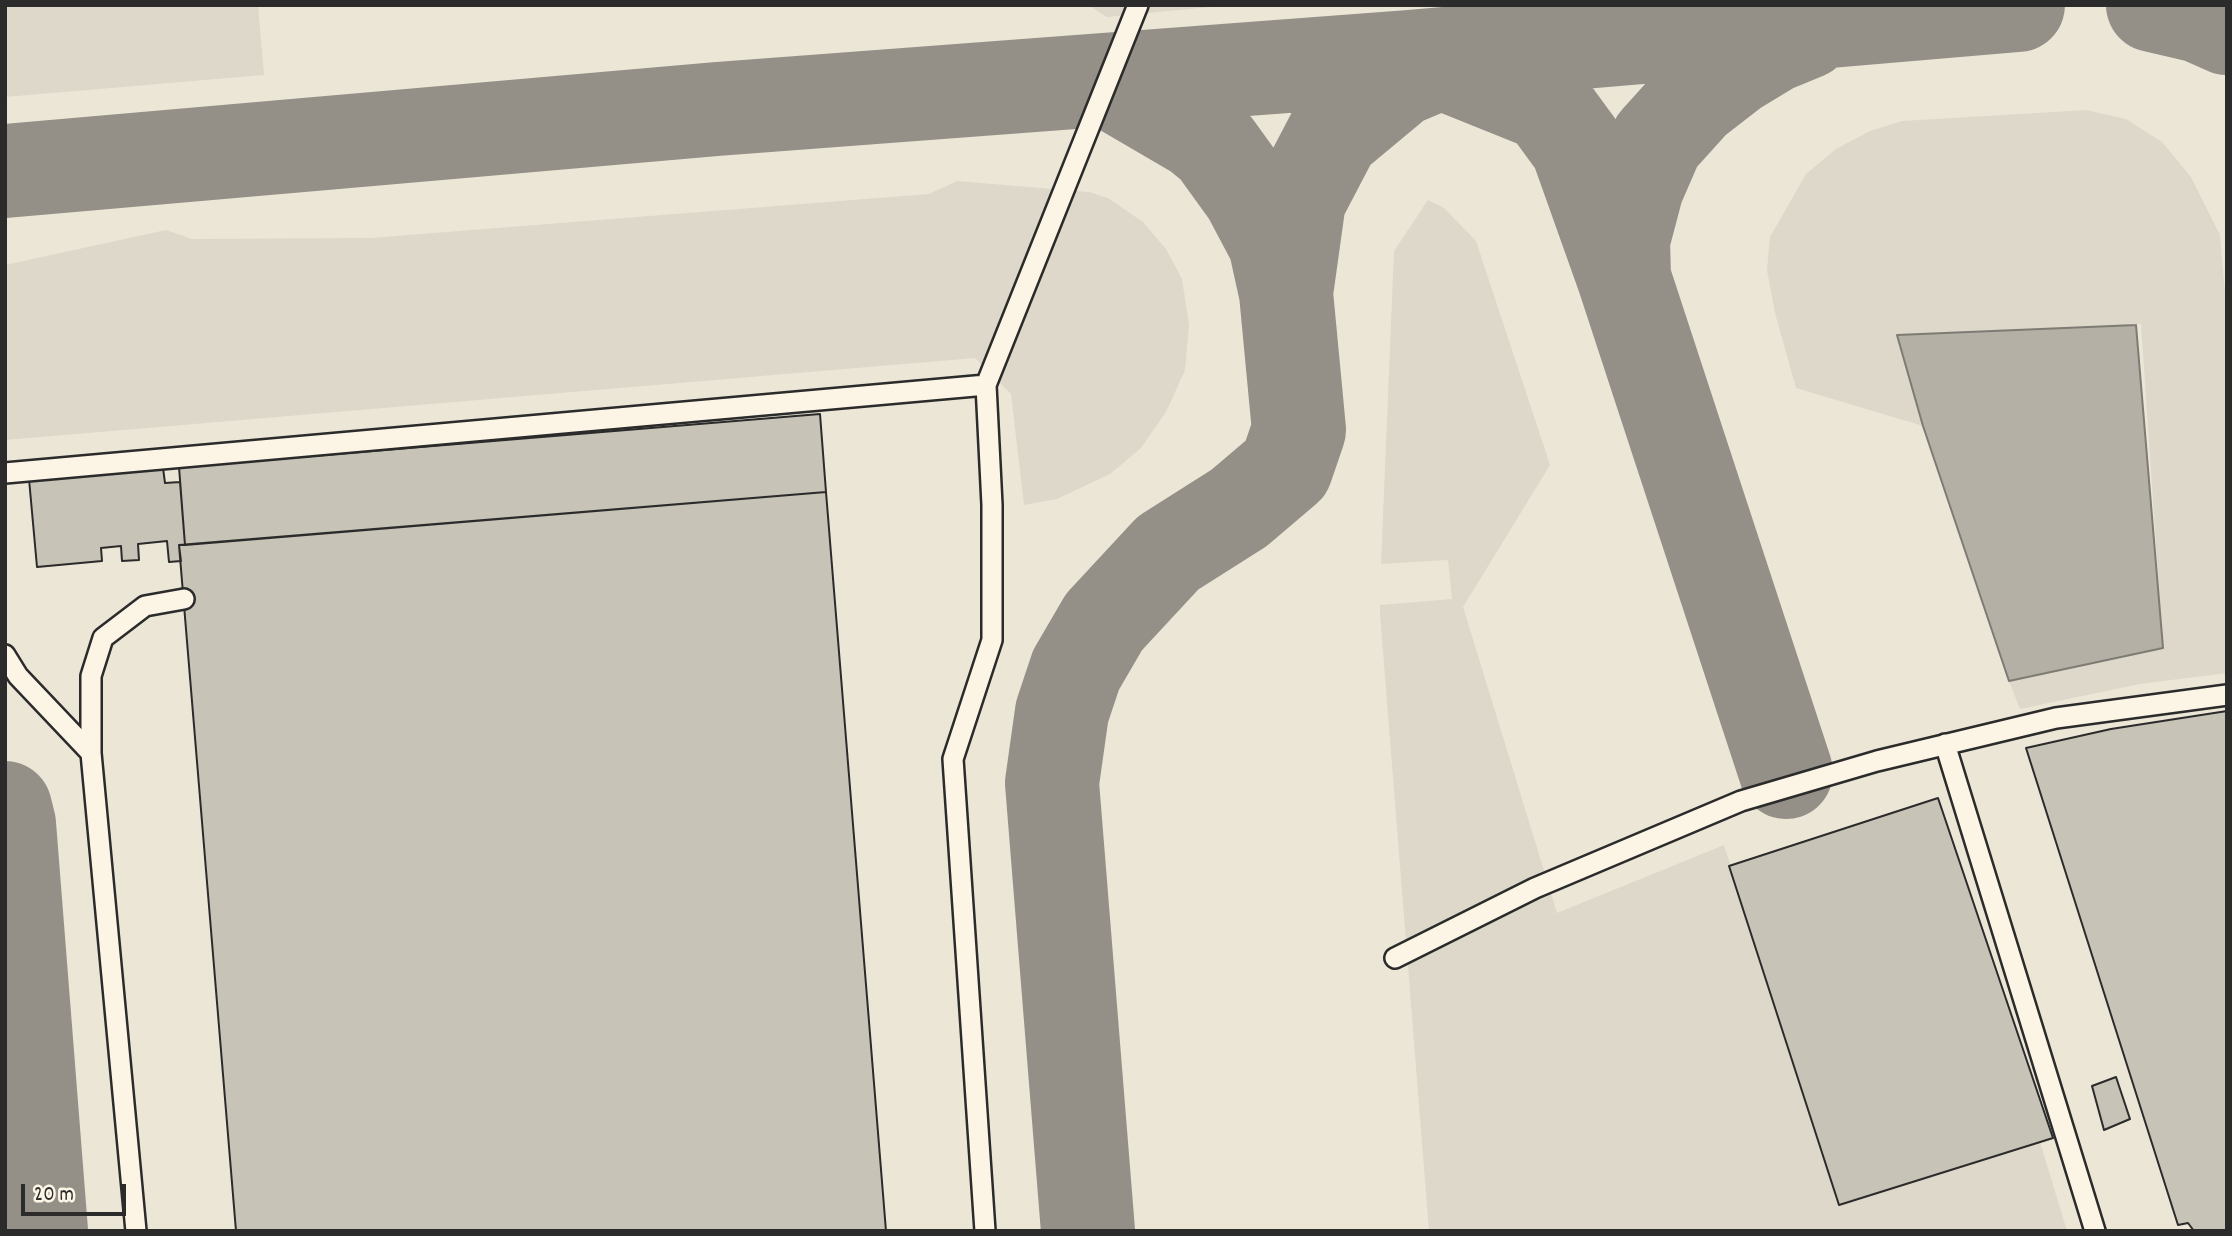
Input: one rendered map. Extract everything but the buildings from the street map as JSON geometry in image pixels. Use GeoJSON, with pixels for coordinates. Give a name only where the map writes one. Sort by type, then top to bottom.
{"type":"FeatureCollection","features":[{"type":"Feature","properties":{"kind":"lane"},"geometry":{"type":"LineString","coordinates":[[985,1231],[953,759],[992,640],[993,517],[986,386],[1138,5]]}},
{"type":"Feature","properties":{"kind":"lane"},"geometry":{"type":"LineString","coordinates":[[5,473],[986,386]]}},
{"type":"Feature","properties":{"kind":"lane"},"geometry":{"type":"LineString","coordinates":[[136,1231],[92,753],[92,676],[103,638],[145,606],[184,599]]}},
{"type":"Feature","properties":{"kind":"lane"},"geometry":{"type":"LineString","coordinates":[[5,655],[18,676],[92,753]]}},
{"type":"Feature","properties":{"kind":"lane"},"geometry":{"type":"LineString","coordinates":[[1395,958],[1535,888],[1741,801],[1945,744],[2056,718],[2227,695]]}},
{"type":"Feature","properties":{"kind":"lane"},"geometry":{"type":"LineString","coordinates":[[1945,744],[2095,1231]]}},
{"type":"Feature","properties":{"kind":"shaded area"},"geometry":{"type":"Polygon","coordinates":[[[5,5],[2227,5],[2227,1231],[5,1231],[5,5]]]}},
{"type":"Feature","properties":{"kind":"shaded area"},"geometry":{"type":"Polygon","coordinates":[[[5,5],[258,5],[264,75],[5,97],[5,5]]]}},
{"type":"Feature","properties":{"kind":"shaded area"},"geometry":{"type":"Polygon","coordinates":[[[1088,5],[1231,5],[1107,17],[1088,5]]]}},
{"type":"Feature","properties":{"kind":"shaded area"},"geometry":{"type":"Polygon","coordinates":[[[2086,110],[2126,119],[2162,142],[2191,177],[2220,235],[2227,315],[2227,673],[2140,684],[2020,709],[2009,681],[2163,648],[2141,324],[1898,335],[1923,426],[1796,388],[1775,313],[1767,270],[1770,237],[1806,174],[1836,149],[1870,131],[1902,121],[2086,110]]]}},
{"type":"Feature","properties":{"kind":"shaded area"},"geometry":{"type":"Polygon","coordinates":[[[957,181],[1089,192],[1108,198],[1143,222],[1166,249],[1182,279],[1189,325],[1185,370],[1166,412],[1141,448],[1110,474],[1057,499],[1024,505],[1011,394],[975,358],[5,440],[5,265],[166,230],[192,239],[370,238],[929,194],[957,181]]]}},
{"type":"Feature","properties":{"kind":"shaded area"},"geometry":{"type":"Polygon","coordinates":[[[1428,200],[1444,208],[1476,241],[1550,465],[1463,607],[1557,913],[1724,845],[1839,1205],[2040,1142],[2067,1231],[1429,1231],[1380,614],[1380,605],[1452,599],[1448,560],[1381,564],[1394,251],[1428,200]]]}},
{"type":"Feature","properties":{"kind":"shaded area"},"geometry":{"type":"Polygon","coordinates":[[[2136,325],[2163,648],[2009,681],[1923,426],[1897,335],[2136,325]]]}},
{"type":"Feature","properties":{"kind":"taxiway"},"geometry":{"type":"LineString","coordinates":[[5,171],[717,109],[1408,57],[2018,5]]}},
{"type":"Feature","properties":{"kind":"taxiway"},"geometry":{"type":"LineString","coordinates":[[2153,5],[2200,16],[2227,28]]}},
{"type":"Feature","properties":{"kind":"taxiway"},"geometry":{"type":"LineString","coordinates":[[1624,278],[1623,240],[1637,187],[1657,141],[1694,100],[1734,69],[1772,46],[1806,32]]}},
{"type":"Feature","properties":{"kind":"taxiway"},"geometry":{"type":"LineString","coordinates":[[1286,293],[1299,200],[1333,135],[1399,80],[1449,59]]}},
{"type":"Feature","properties":{"kind":"taxiway"},"geometry":{"type":"LineString","coordinates":[[1432,63],[1455,68],[1547,105],[1577,146],[1624,278],[1786,772]]}},
{"type":"Feature","properties":{"kind":"taxiway"},"geometry":{"type":"LineString","coordinates":[[1088,1231],[1052,783],[1062,712],[1076,670],[1104,622],[1168,553],[1239,508],[1286,468],[1299,430],[1286,293],[1275,243],[1249,194],[1215,147],[1198,133],[1109,81]]}},
{"type":"Feature","properties":{"kind":"taxiway"},"geometry":{"type":"LineString","coordinates":[[5,808],[9,824],[41,1231]]}}]}
